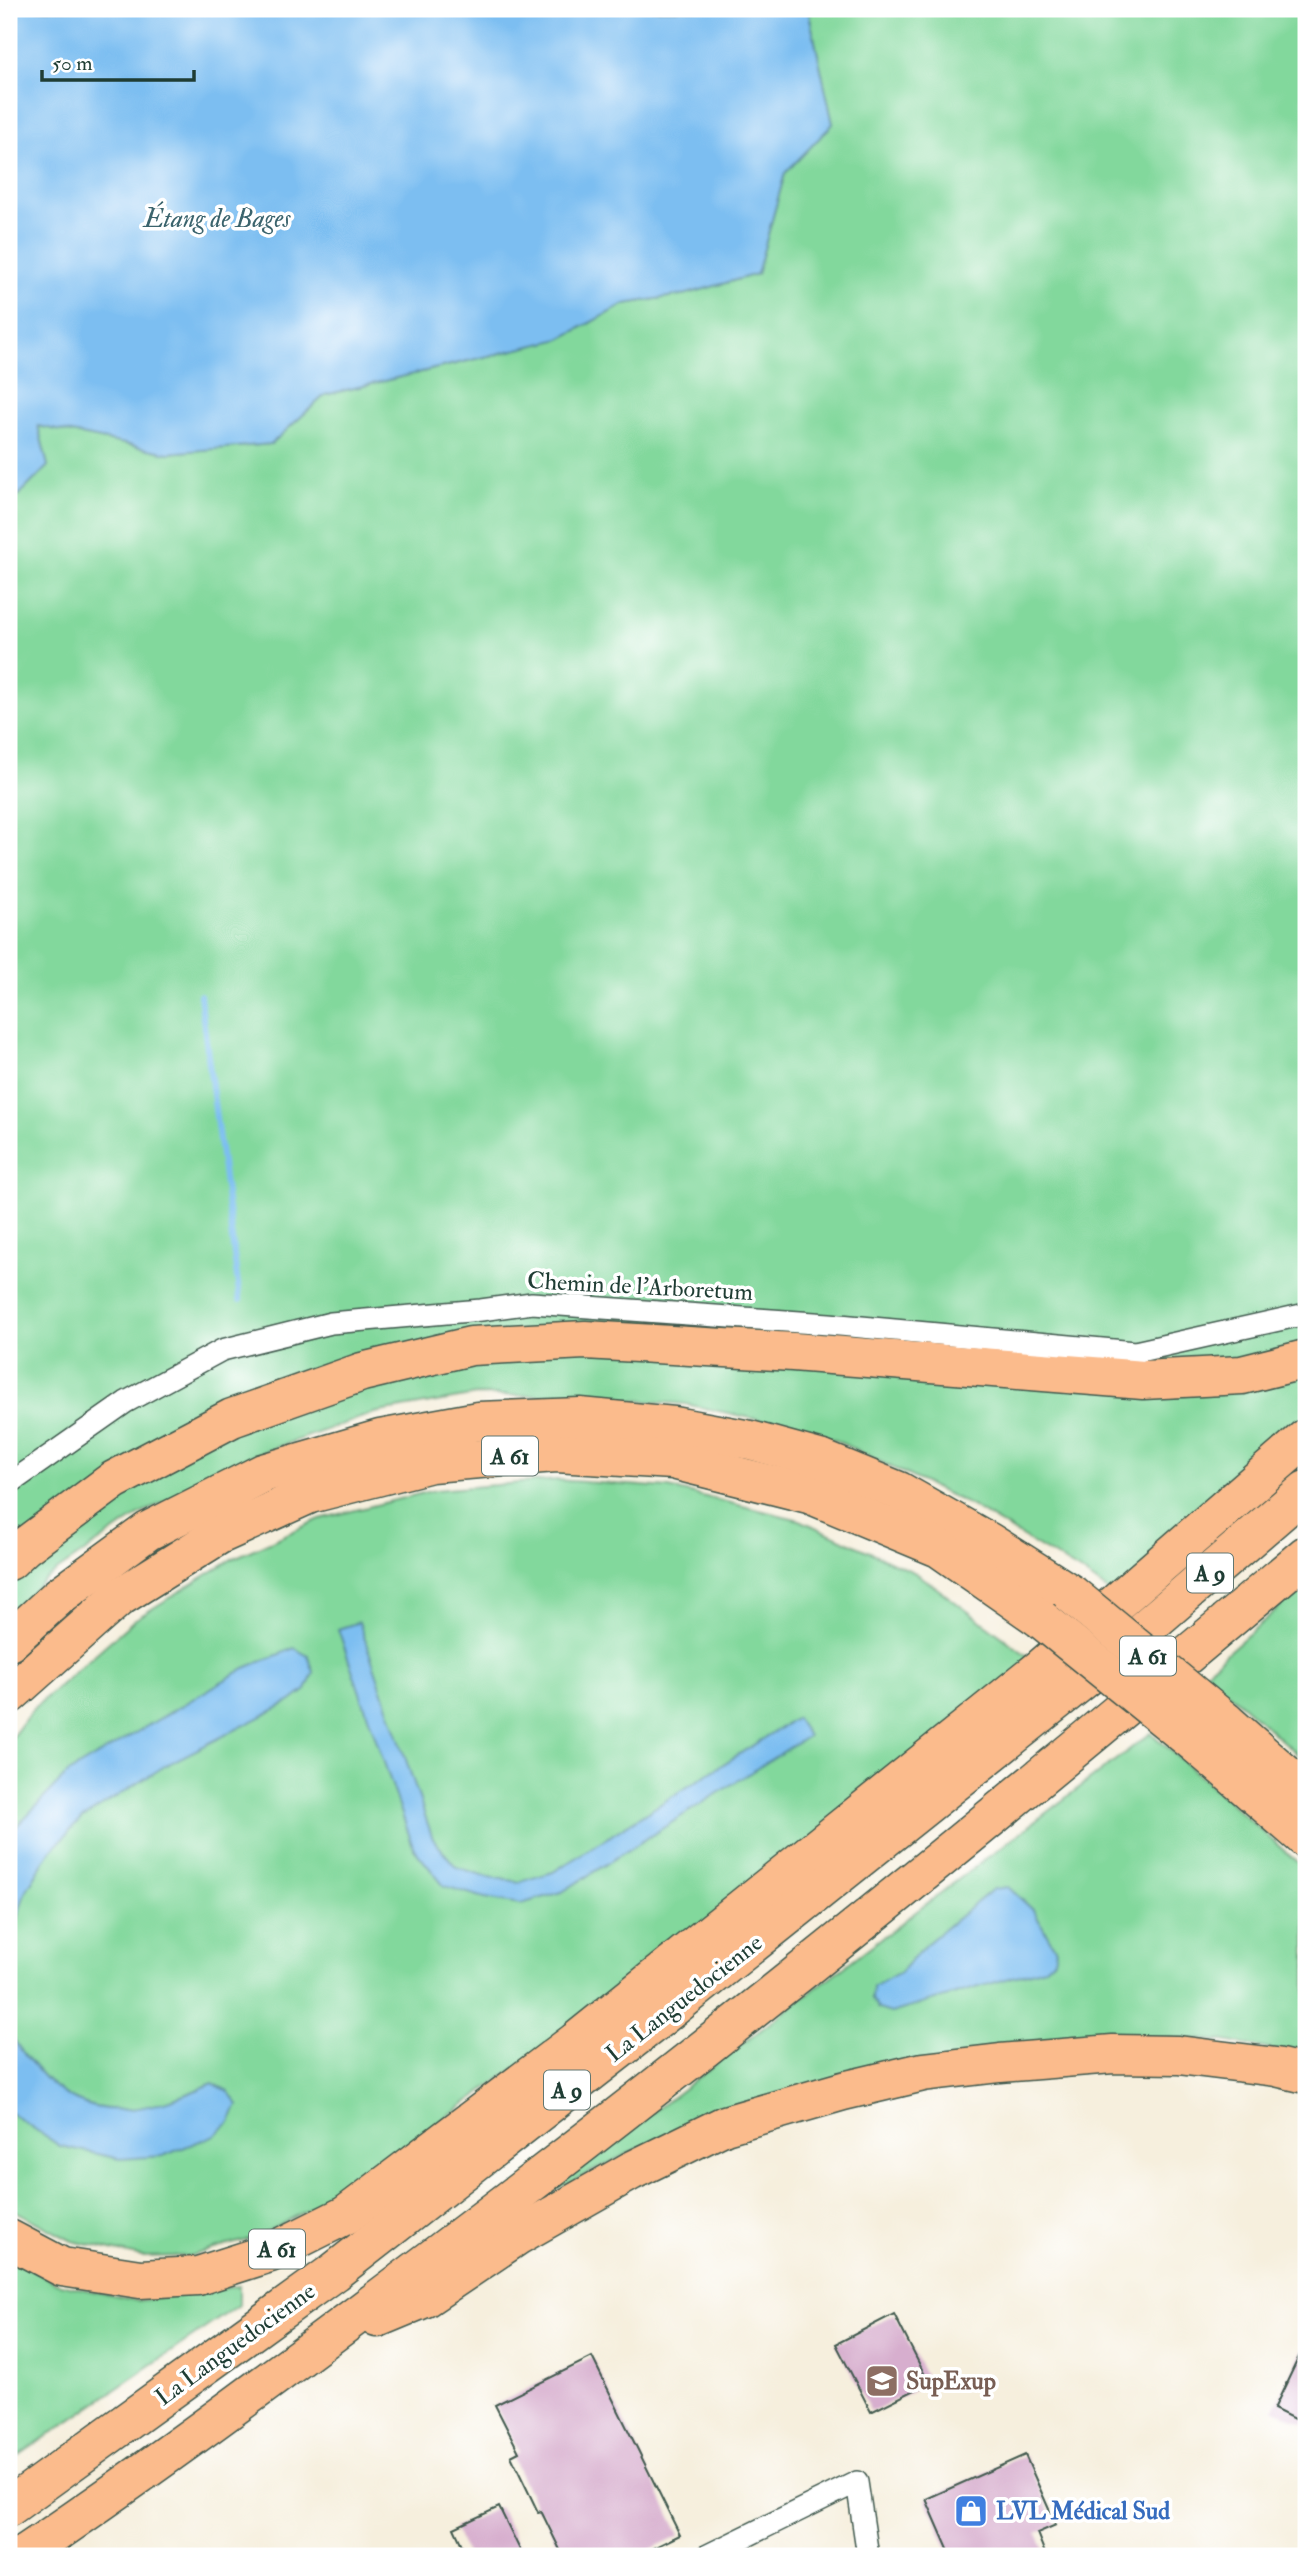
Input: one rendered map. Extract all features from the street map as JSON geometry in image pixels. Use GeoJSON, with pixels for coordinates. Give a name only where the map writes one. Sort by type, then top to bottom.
{"type":"FeatureCollection","features":[{"type":"Feature","properties":{"kind":"highway"},"geometry":{"type":"LineString","coordinates":[[9,1561],[114,1480],[232,1418],[362,1372],[471,1346],[585,1339],[793,1352],[1143,1380],[1242,1375],[1306,1359]]}},
{"type":"Feature","properties":{"kind":"highway","name":"A 61"},"geometry":{"type":"LineString","coordinates":[[9,1642],[59,1596],[148,1531],[263,1473],[380,1439],[478,1421],[580,1417],[674,1426],[750,1440],[823,1460],[899,1491],[989,1542],[1071,1594],[1210,1732],[1306,1839]]}},
{"type":"Feature","properties":{"kind":"highway","name":"A 61"},"geometry":{"type":"LineString","coordinates":[[9,2238],[62,2267],[140,2279],[198,2276],[270,2253],[346,2215],[575,2042],[1040,1669],[1306,1438]]}},
{"type":"Feature","properties":{"kind":"highway","name":"A 61"},"geometry":{"type":"LineString","coordinates":[[9,1695],[118,1598],[219,1535],[310,1494],[430,1463],[544,1454],[673,1460],[810,1494],[939,1548],[1210,1732],[1306,1793]]}},
{"type":"Feature","properties":{"kind":"highway","name":"La Languedocienne"},"geometry":{"type":"LineString","coordinates":[[9,2507],[334,2273],[1113,1657],[1306,1490]]}},
{"type":"Feature","properties":{"kind":"highway","name":"La Languedocienne"},"geometry":{"type":"LineString","coordinates":[[22,2556],[131,2483],[323,2341],[757,2010],[1087,1740],[1306,1555]]}},
{"type":"Feature","properties":{"kind":"highway"},"geometry":{"type":"LineString","coordinates":[[323,2341],[425,2298],[517,2236],[631,2171],[725,2125],[843,2091],[922,2073],[1000,2063],[1113,2054],[1178,2055],[1276,2067],[1306,2074]]}},
{"type":"Feature","properties":{"kind":"street","name":"Chemin de l'Arboretum"},"geometry":{"type":"LineString","coordinates":[[9,1484],[126,1402],[222,1350],[331,1323],[532,1303],[829,1324],[1135,1352],[1306,1314]]}},
{"type":"Feature","properties":{"kind":"street"},"geometry":{"type":"LineString","coordinates":[[706,2556],[857,2482],[867,2556]]}},
{"type":"Feature","properties":{"kind":"green space"},"geometry":{"type":"Polygon","coordinates":[[[816,9],[1306,9],[1306,1453],[1126,1604],[1083,1573],[966,1503],[835,1440],[770,1422],[685,1404],[577,1396],[476,1395],[374,1413],[249,1457],[137,1516],[45,1579],[9,1614],[9,505],[48,466],[38,426],[168,453],[271,444],[325,395],[560,339],[625,304],[687,294],[757,274],[785,173],[833,124],[809,14],[816,9]]]}},
{"type":"Feature","properties":{"kind":"green space"},"geometry":{"type":"Polygon","coordinates":[[[557,1480],[669,1488],[800,1520],[918,1574],[1041,1666],[550,2044],[334,2196],[257,2237],[189,2256],[142,2257],[72,2241],[15,2211],[9,2205],[9,1741],[33,1709],[134,1620],[232,1559],[320,1519],[435,1490],[557,1480]]]}},
{"type":"Feature","properties":{"kind":"green space"},"geometry":{"type":"Polygon","coordinates":[[[1306,1584],[1306,1762],[1205,1672],[1306,1584]]]}},
{"type":"Feature","properties":{"kind":"green space"},"geometry":{"type":"Polygon","coordinates":[[[1151,1733],[1306,1870],[1306,2056],[1225,2041],[1112,2035],[719,2108],[541,2197],[1151,1733]]]}},
{"type":"Feature","properties":{"kind":"green space"},"geometry":{"type":"Polygon","coordinates":[[[9,2257],[56,2283],[137,2301],[239,2286],[239,2305],[9,2462],[9,2257]]]}},
{"type":"Feature","properties":{"kind":"water","name":"Étang de Bages"},"geometry":{"type":"Polygon","coordinates":[[[9,9],[816,9],[809,14],[833,124],[785,173],[757,274],[687,294],[625,304],[560,339],[325,395],[271,444],[168,453],[38,426],[48,466],[9,505],[9,9]]]}},
{"type":"Feature","properties":{"kind":"water"},"geometry":{"type":"Polygon","coordinates":[[[359,1622],[433,1839],[456,1867],[489,1877],[520,1882],[553,1872],[796,1718],[808,1736],[562,1892],[521,1904],[485,1898],[444,1886],[414,1849],[338,1629],[359,1622]]]}},
{"type":"Feature","properties":{"kind":"water"},"geometry":{"type":"Polygon","coordinates":[[[294,1648],[308,1656],[314,1672],[306,1690],[290,1702],[168,1764],[81,1819],[49,1853],[25,1893],[9,1945],[9,1834],[68,1773],[245,1668],[294,1648]]]}},
{"type":"Feature","properties":{"kind":"water"},"geometry":{"type":"Polygon","coordinates":[[[1008,1887],[1033,1910],[1056,1950],[1054,1959],[1044,1968],[891,2013],[878,2009],[872,1999],[873,1987],[900,1972],[925,1945],[993,1889],[1008,1887]]]}},
{"type":"Feature","properties":{"kind":"water"},"geometry":{"type":"Polygon","coordinates":[[[9,2026],[16,2043],[35,2067],[55,2087],[75,2100],[119,2110],[165,2102],[213,2083],[228,2091],[238,2105],[230,2122],[215,2135],[163,2156],[120,2159],[60,2146],[9,2112],[9,2026]]]}},
{"type":"Feature","properties":{"kind":"building"},"geometry":{"type":"Polygon","coordinates":[[[894,2314],[929,2383],[871,2412],[836,2344],[894,2314]]]}},
{"type":"Feature","properties":{"kind":"building"},"geometry":{"type":"Polygon","coordinates":[[[1306,2342],[1306,2425],[1274,2409],[1306,2342]]]}},
{"type":"Feature","properties":{"kind":"building"},"geometry":{"type":"Polygon","coordinates":[[[592,2357],[680,2535],[637,2556],[563,2556],[511,2456],[519,2452],[495,2405],[592,2357]]]}},
{"type":"Feature","properties":{"kind":"building"},"geometry":{"type":"Polygon","coordinates":[[[1025,2455],[1056,2525],[1037,2533],[1046,2556],[951,2556],[926,2499],[1025,2455]]]}},
{"type":"Feature","properties":{"kind":"building"},"geometry":{"type":"Polygon","coordinates":[[[499,2507],[523,2556],[467,2556],[454,2528],[499,2507]]]}},
{"type":"Feature","properties":{"kind":"waterway"},"geometry":{"type":"LineString","coordinates":[[200,995],[240,1300]]}},
{"type":"Feature","properties":{"kind":"place","name":"SupExup"},"geometry":{"type":"Point","coordinates":[882,2381]}},
{"type":"Feature","properties":{"kind":"place","name":"LVL Médical Sud"},"geometry":{"type":"Point","coordinates":[971,2511]}}]}
